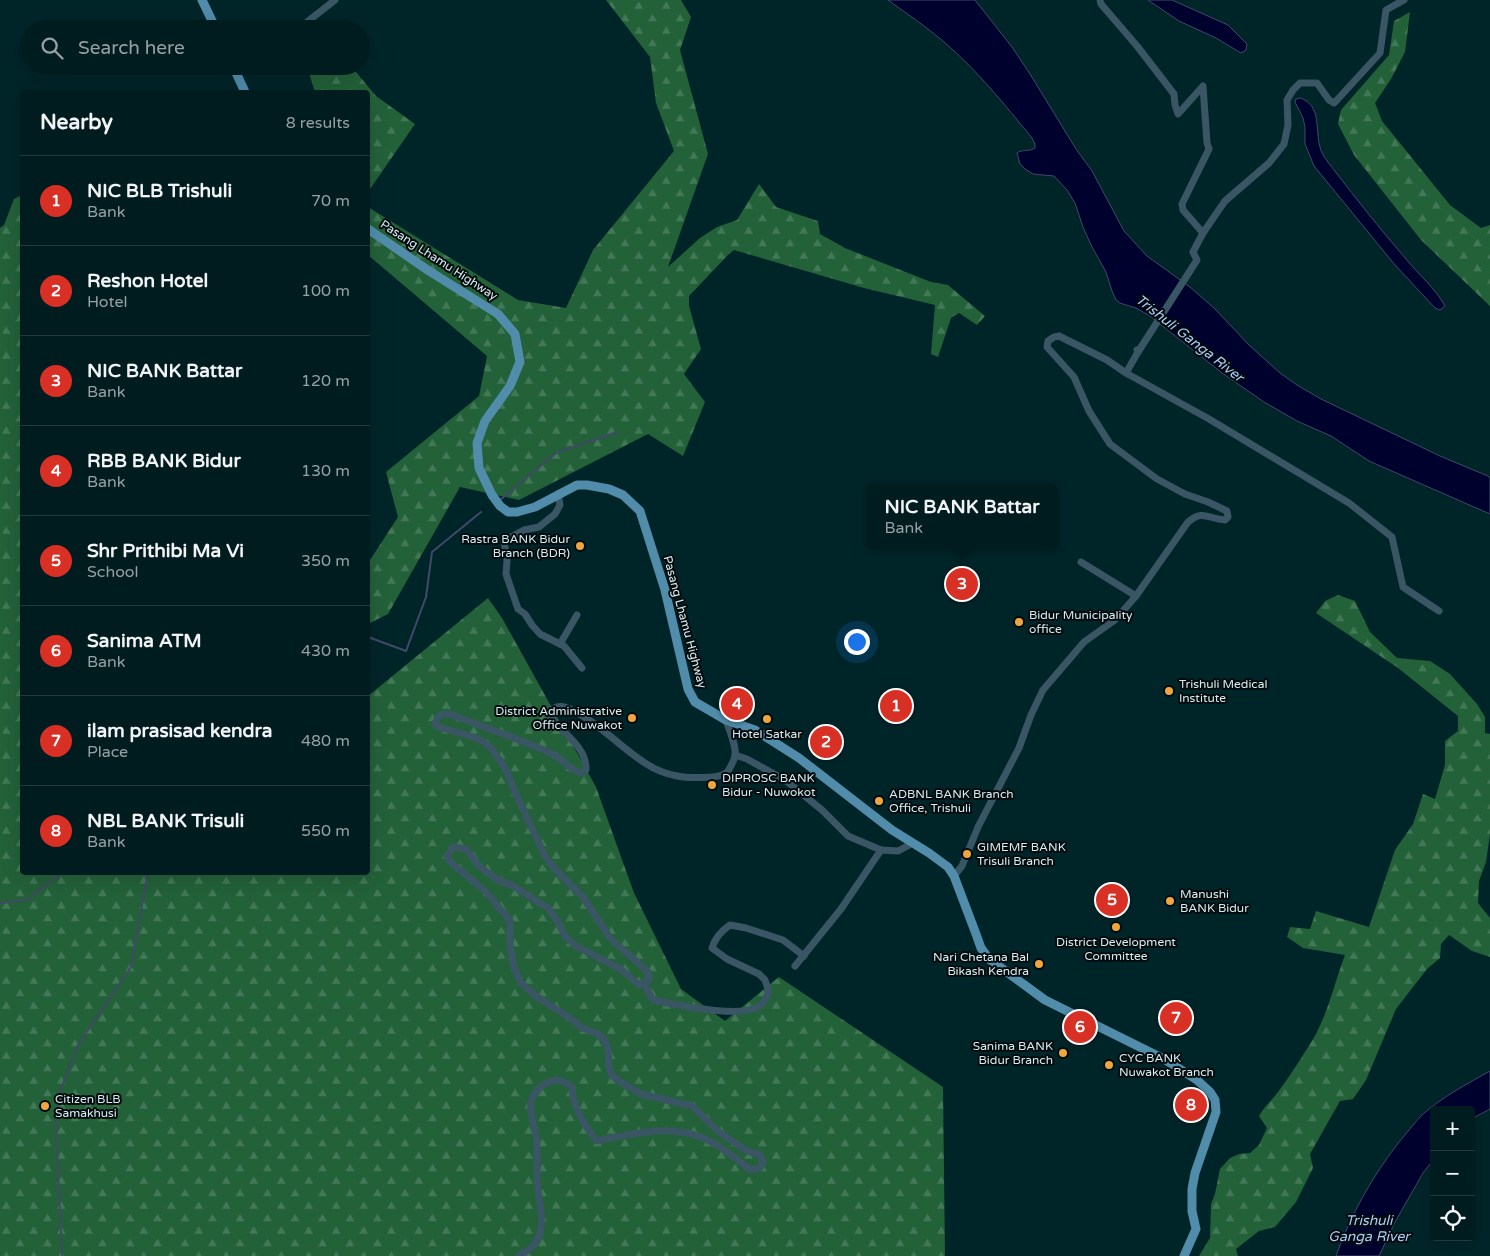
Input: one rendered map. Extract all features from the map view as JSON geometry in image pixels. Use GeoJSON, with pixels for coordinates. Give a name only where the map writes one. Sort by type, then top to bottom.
{"type":"FeatureCollection","features":[{"type":"Feature","properties":{"kind":"main road"},"geometry":{"type":"LineString","coordinates":[[202,0],[212,20]]}},
{"type":"Feature","properties":{"kind":"main road"},"geometry":{"type":"LineString","coordinates":[[237,75],[244,90]]}},
{"type":"Feature","properties":{"kind":"main road","name":"Pasang Lhamu Highway"},"geometry":{"type":"LineString","coordinates":[[370,230],[429,271],[498,314],[515,334],[520,362],[510,386],[485,421],[476,443],[479,468],[492,495],[500,506],[508,512],[517,512],[535,507],[577,485],[610,489],[623,495],[640,511],[665,590],[688,690],[695,702],[726,720],[755,730],[799,758],[892,830],[948,867],[954,876],[981,948],[989,960],[1044,1000],[1173,1064],[1197,1080],[1215,1100],[1216,1112],[1195,1173],[1192,1189],[1192,1206],[1196,1229],[1184,1256]]}},
{"type":"Feature","properties":{"kind":"street"},"geometry":{"type":"LineString","coordinates":[[309,20],[335,0]]}},
{"type":"Feature","properties":{"kind":"street"},"geometry":{"type":"LineString","coordinates":[[1100,0],[1101,4],[1138,46],[1174,94],[1178,114],[1203,86],[1209,149],[1182,204],[1183,210],[1203,233]]}},
{"type":"Feature","properties":{"kind":"street"},"geometry":{"type":"LineString","coordinates":[[1126,373],[1137,350],[1197,260],[1193,252],[1203,233],[1225,201],[1269,164],[1284,144],[1288,125],[1287,100],[1292,90],[1300,83],[1317,83],[1329,100],[1334,103],[1338,100],[1380,52],[1386,10],[1404,0]]}},
{"type":"Feature","properties":{"kind":"street"},"geometry":{"type":"LineString","coordinates":[[954,876],[962,866],[978,827],[1019,748],[1031,715],[1043,690],[1084,642],[1115,620],[1136,596],[1188,522],[1196,515],[1207,515],[1225,520],[1228,517],[1228,513],[1208,502],[1185,494],[1157,479],[1110,444],[1089,411],[1074,377],[1048,347],[1048,341],[1054,337],[1059,336],[1099,356],[1350,503],[1392,537],[1403,587],[1439,611]]}},
{"type":"Feature","properties":{"kind":"street"},"geometry":{"type":"LineString","coordinates":[[558,494],[560,505],[555,514],[539,527],[524,530],[504,541],[507,561],[506,574],[518,609],[525,614],[540,634],[564,646],[582,668]]}},
{"type":"Feature","properties":{"kind":"street"},"geometry":{"type":"LineString","coordinates":[[1081,562],[1136,596]]}},
{"type":"Feature","properties":{"kind":"street"},"geometry":{"type":"LineString","coordinates":[[560,644],[577,615]]}},
{"type":"Feature","properties":{"kind":"street"},"geometry":{"type":"LineString","coordinates":[[518,1256],[530,1249],[538,1240],[542,1222],[537,1184],[536,1135],[530,1111],[534,1093],[552,1081],[562,1081],[572,1087],[572,1096],[586,1128],[597,1141],[648,1131],[676,1132],[700,1137],[714,1144],[750,1170],[760,1168],[763,1162],[760,1155],[747,1151],[719,1132],[692,1106],[641,1094],[616,1079],[611,1074],[608,1063],[609,1053],[605,1040],[598,1034],[582,1028],[536,996],[521,983],[514,968],[510,947],[510,921],[487,893],[453,865],[447,857],[453,847],[466,849],[480,866],[499,881],[510,884],[548,908],[565,936],[576,946],[622,970],[639,985],[649,980],[648,972],[610,938],[583,897],[554,868],[545,856],[502,763],[481,740],[438,727],[435,724],[437,718],[441,714],[450,714],[501,733],[551,754],[574,771],[581,773],[586,770],[586,760],[567,734],[551,717],[550,711],[554,707],[561,705],[574,711],[645,763],[676,776],[716,777],[726,773],[735,756],[726,720]]}},
{"type":"Feature","properties":{"kind":"street"},"geometry":{"type":"LineString","coordinates":[[735,756],[747,759],[785,780],[822,810],[848,836],[881,850],[898,851],[913,843]]}},
{"type":"Feature","properties":{"kind":"street"},"geometry":{"type":"LineString","coordinates":[[796,966],[841,909],[881,850]]}},
{"type":"Feature","properties":{"kind":"street"},"geometry":{"type":"LineString","coordinates":[[644,984],[653,1000],[683,1007],[741,1011],[757,1007],[764,1002],[769,992],[765,980],[759,974],[727,959],[712,948],[713,943],[722,930],[730,925],[746,928],[783,940],[804,956]]}},
{"type":"Feature","properties":{"kind":"green space"},"geometry":{"type":"Polygon","coordinates":[[[606,0],[681,0],[691,17],[680,50],[708,154],[668,267],[700,238],[717,227],[737,220],[759,184],[776,207],[818,221],[820,234],[845,248],[931,282],[948,285],[985,316],[977,325],[959,313],[951,318],[938,357],[931,354],[935,305],[864,288],[734,250],[689,296],[689,306],[701,349],[684,374],[705,402],[683,456],[648,434],[519,500],[460,487],[388,614],[370,623],[370,560],[398,517],[386,472],[479,396],[487,356],[370,257],[370,208],[518,300],[566,308],[593,250],[674,151],[656,103],[650,57],[606,0]]]}},
{"type":"Feature","properties":{"kind":"green space"},"geometry":{"type":"Polygon","coordinates":[[[1410,12],[1405,52],[1391,79],[1375,103],[1382,121],[1450,205],[1481,228],[1490,225],[1490,306],[1421,240],[1354,155],[1338,124],[1341,110],[1389,55],[1394,21],[1410,12]]]}},
{"type":"Feature","properties":{"kind":"green space"},"geometry":{"type":"Polygon","coordinates":[[[310,75],[358,75],[376,96],[415,124],[370,189],[370,90],[314,90],[310,75]]]}},
{"type":"Feature","properties":{"kind":"green space"},"geometry":{"type":"Polygon","coordinates":[[[20,196],[20,875],[370,875],[370,694],[488,598],[502,618],[596,787],[634,893],[681,989],[725,1021],[779,977],[943,1087],[945,1256],[0,1256],[0,228],[4,225],[14,199],[20,196]]]}},
{"type":"Feature","properties":{"kind":"green space"},"geometry":{"type":"Polygon","coordinates":[[[1338,595],[1355,601],[1370,632],[1397,658],[1430,661],[1450,674],[1477,704],[1485,717],[1485,733],[1490,734],[1490,834],[1486,862],[1479,881],[1478,903],[1490,918],[1490,957],[1472,951],[1449,935],[1441,944],[1440,958],[1427,969],[1396,1009],[1366,1080],[1353,1099],[1340,1101],[1310,1154],[1313,1168],[1296,1202],[1275,1227],[1259,1231],[1236,1249],[1238,1256],[1199,1256],[1210,1238],[1211,1204],[1220,1169],[1230,1158],[1239,1154],[1250,1153],[1259,1145],[1267,1128],[1259,1116],[1287,1080],[1318,1031],[1345,955],[1303,948],[1287,937],[1290,927],[1310,929],[1316,911],[1369,927],[1395,850],[1413,824],[1423,794],[1435,799],[1445,765],[1445,741],[1458,731],[1458,716],[1398,668],[1316,613],[1325,601],[1338,595]]]}},
{"type":"Feature","properties":{"kind":"water"},"geometry":{"type":"Polygon","coordinates":[[[888,0],[975,0],[1012,47],[1030,74],[1076,149],[1092,171],[1124,231],[1147,256],[1190,287],[1215,309],[1249,345],[1280,373],[1297,385],[1321,399],[1440,456],[1488,476],[1490,478],[1490,514],[1369,461],[1331,436],[1297,421],[1264,402],[1222,373],[1150,316],[1116,300],[1106,272],[1091,245],[1075,203],[1067,190],[1054,176],[1033,174],[1020,164],[1017,153],[1035,148],[1032,138],[968,64],[931,31],[888,0]]]}},
{"type":"Feature","properties":{"kind":"water"},"geometry":{"type":"Polygon","coordinates":[[[1148,0],[1172,0],[1228,25],[1247,44],[1246,50],[1241,53],[1216,38],[1179,21],[1148,0]]]}},
{"type":"Feature","properties":{"kind":"water"},"geometry":{"type":"Polygon","coordinates":[[[1300,98],[1307,101],[1315,112],[1322,153],[1378,226],[1437,293],[1445,306],[1440,310],[1435,308],[1395,265],[1314,166],[1305,144],[1303,118],[1295,102],[1296,99],[1300,98]]]}},
{"type":"Feature","properties":{"kind":"water","name":"Trishuli Ganga River"},"geometry":{"type":"Polygon","coordinates":[[[1490,1071],[1490,1109],[1475,1117],[1475,1106],[1433,1106],[1490,1071]]]}},
{"type":"Feature","properties":{"kind":"water","name":"Trishuli Ganga River"},"geometry":{"type":"Polygon","coordinates":[[[1430,1108],[1430,1164],[1395,1222],[1379,1256],[1336,1256],[1348,1225],[1371,1182],[1389,1155],[1422,1115],[1430,1108]]]}},
{"type":"Feature","properties":{"kind":"waterway"},"geometry":{"type":"LineString","coordinates":[[500,500],[556,453],[617,432]]}},
{"type":"Feature","properties":{"kind":"waterway"},"geometry":{"type":"LineString","coordinates":[[370,638],[406,651],[426,597],[432,552],[481,512]]}},
{"type":"Feature","properties":{"kind":"waterway"},"geometry":{"type":"LineString","coordinates":[[0,903],[27,900],[59,875]]}},
{"type":"Feature","properties":{"kind":"waterway"},"geometry":{"type":"LineString","coordinates":[[62,1256],[56,1123],[61,1089],[79,1043],[131,967],[147,875]]}},
{"type":"Feature","properties":{"kind":"place","name":"Rastra BANK Bidur Branch (BDR)"},"geometry":{"type":"Point","coordinates":[580,546]}},
{"type":"Feature","properties":{"kind":"place","name":"NIC BANK Battar"},"geometry":{"type":"Point","coordinates":[962,584]}},
{"type":"Feature","properties":{"kind":"place","name":"Bidur Municipality office"},"geometry":{"type":"Point","coordinates":[1019,622]}},
{"type":"Feature","properties":{"kind":"place","name":"Trishuli Medical Institute"},"geometry":{"type":"Point","coordinates":[1169,691]}},
{"type":"Feature","properties":{"kind":"place","name":"RBB BANK Bidur"},"geometry":{"type":"Point","coordinates":[737,704]}},
{"type":"Feature","properties":{"kind":"place","name":"NIC BLB Trishuli"},"geometry":{"type":"Point","coordinates":[896,706]}},
{"type":"Feature","properties":{"kind":"place","name":"District Administrative Office Nuwakot"},"geometry":{"type":"Point","coordinates":[632,718]}},
{"type":"Feature","properties":{"kind":"place","name":"Hotel Satkar"},"geometry":{"type":"Point","coordinates":[767,719]}},
{"type":"Feature","properties":{"kind":"place","name":"Reshon Hotel"},"geometry":{"type":"Point","coordinates":[826,742]}},
{"type":"Feature","properties":{"kind":"place","name":"DIPROSC BANK Bidur - Nuwokot"},"geometry":{"type":"Point","coordinates":[712,785]}},
{"type":"Feature","properties":{"kind":"place","name":"ADBNL BANK Branch Office, Trishuli"},"geometry":{"type":"Point","coordinates":[879,801]}},
{"type":"Feature","properties":{"kind":"place","name":"GIMEMF BANK Trisuli Branch"},"geometry":{"type":"Point","coordinates":[967,854]}},
{"type":"Feature","properties":{"kind":"place","name":"Shr Prithibi Ma Vi"},"geometry":{"type":"Point","coordinates":[1112,900]}},
{"type":"Feature","properties":{"kind":"place","name":"Manushi BANK Bidur"},"geometry":{"type":"Point","coordinates":[1170,901]}},
{"type":"Feature","properties":{"kind":"place","name":"District Development Committee"},"geometry":{"type":"Point","coordinates":[1116,927]}},
{"type":"Feature","properties":{"kind":"place","name":"Nari Chetana Bal Bikash Kendra"},"geometry":{"type":"Point","coordinates":[1039,964]}},
{"type":"Feature","properties":{"kind":"place","name":"ilam prasisad kendra"},"geometry":{"type":"Point","coordinates":[1176,1018]}},
{"type":"Feature","properties":{"kind":"place","name":"Sanima ATM"},"geometry":{"type":"Point","coordinates":[1080,1027]}},
{"type":"Feature","properties":{"kind":"place","name":"Sanima BANK Bidur Branch"},"geometry":{"type":"Point","coordinates":[1063,1053]}},
{"type":"Feature","properties":{"kind":"place","name":"CYC BANK Nuwakot Branch"},"geometry":{"type":"Point","coordinates":[1109,1065]}},
{"type":"Feature","properties":{"kind":"place","name":"NBL BANK Trisuli"},"geometry":{"type":"Point","coordinates":[1191,1105]}},
{"type":"Feature","properties":{"kind":"place","name":"Citizen BLB Samakhusi"},"geometry":{"type":"Point","coordinates":[45,1106]}}]}
